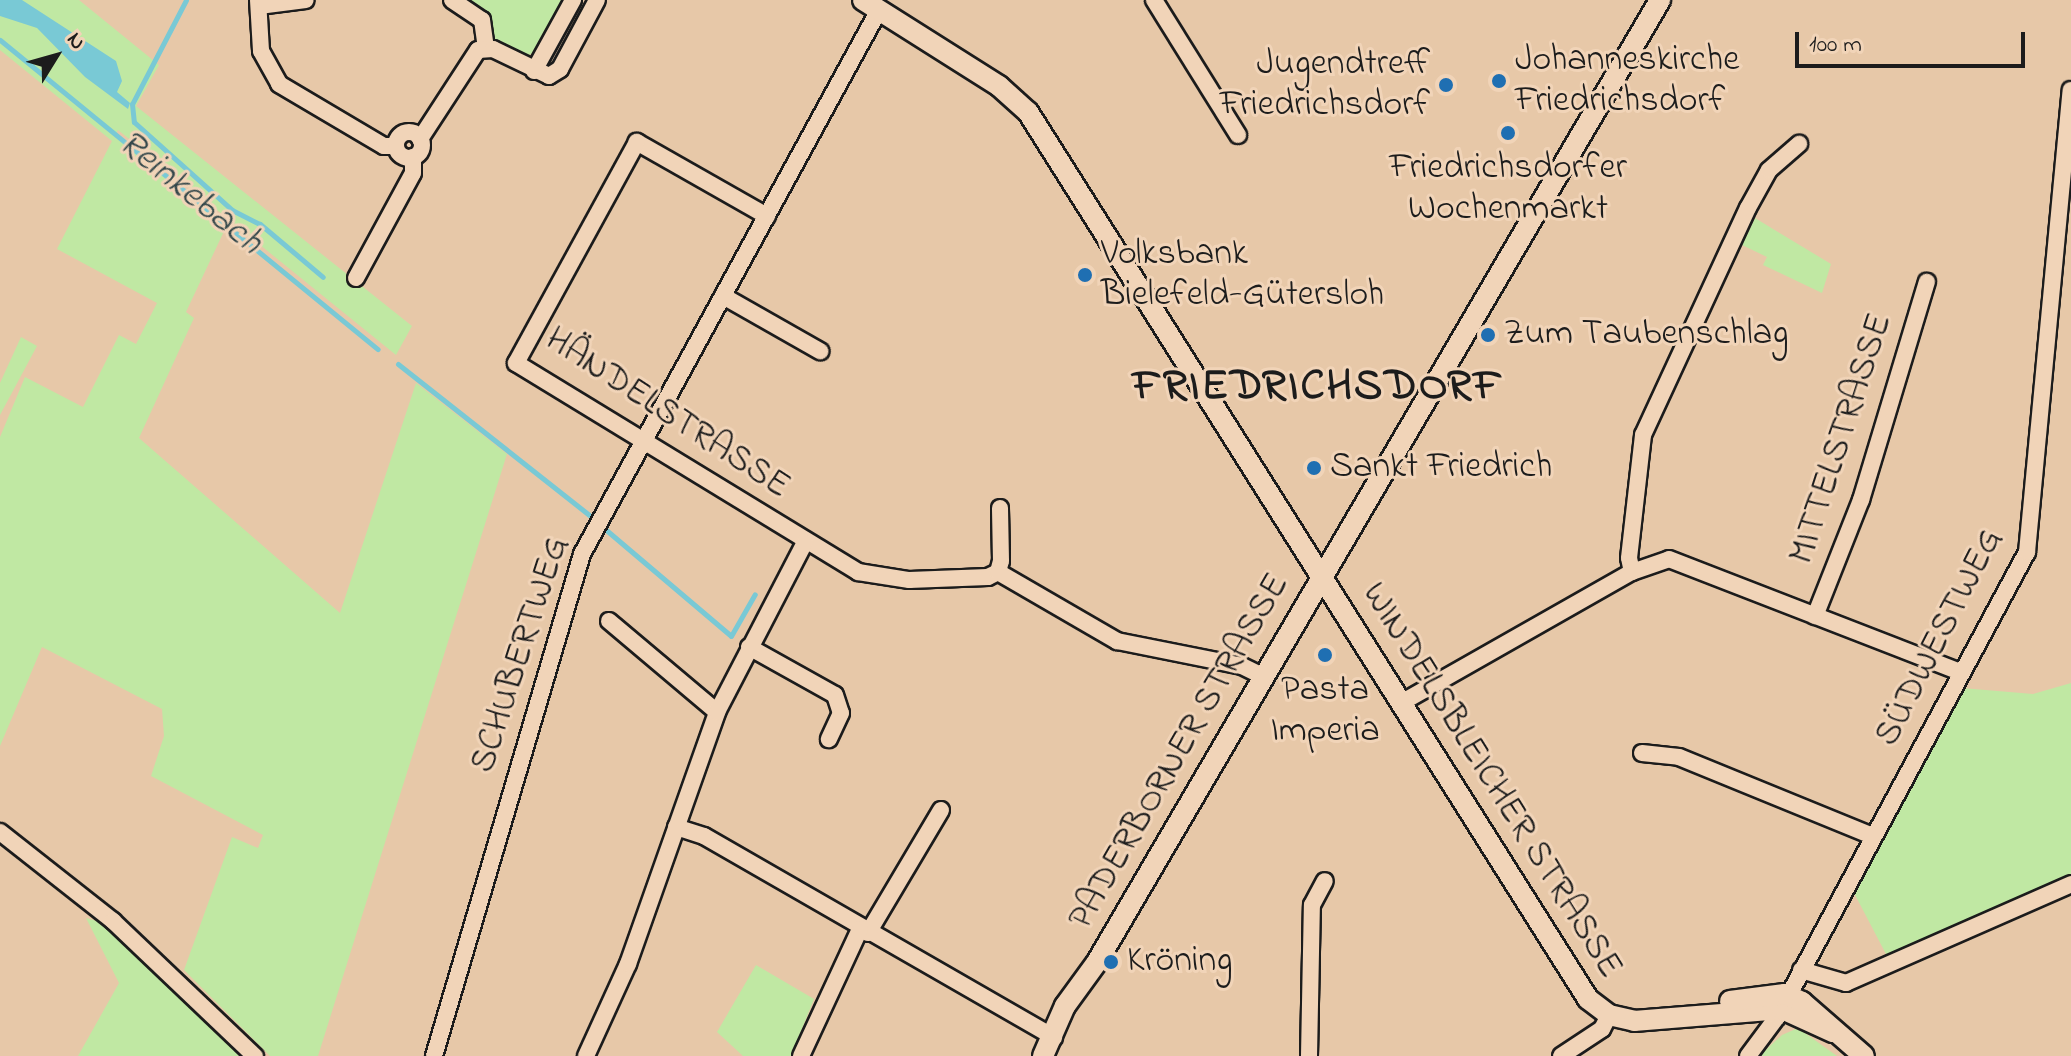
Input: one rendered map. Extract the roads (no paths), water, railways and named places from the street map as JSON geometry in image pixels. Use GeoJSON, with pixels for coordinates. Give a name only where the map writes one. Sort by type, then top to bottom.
{"type":"FeatureCollection","features":[{"type":"Feature","properties":{"kind":"main road","name":"PADERBORNER STRASSE"},"geometry":{"type":"LineString","coordinates":[[1043,1056],[1084,999],[1097,962],[1660,0]]}},
{"type":"Feature","properties":{"kind":"main road","name":"WINDELSBLEICHER STRASSE"},"geometry":{"type":"LineString","coordinates":[[871,5],[999,86],[1028,112],[1579,986],[1609,1015],[1648,1021],[1785,1003],[1833,1032],[1864,1056]]}},
{"type":"Feature","properties":{"kind":"street"},"geometry":{"type":"LineString","coordinates":[[306,0],[259,3],[261,51],[279,84],[384,146],[395,146]]}},
{"type":"Feature","properties":{"kind":"street"},"geometry":{"type":"LineString","coordinates":[[452,0],[482,20],[486,48]]}},
{"type":"Feature","properties":{"kind":"street"},"geometry":{"type":"LineString","coordinates":[[534,71],[573,0]]}},
{"type":"Feature","properties":{"kind":"street"},"geometry":{"type":"LineString","coordinates":[[486,48],[549,76],[560,69],[597,0]]}},
{"type":"Feature","properties":{"kind":"street"},"geometry":{"type":"LineString","coordinates":[[1154,0],[1238,135]]}},
{"type":"Feature","properties":{"kind":"street","name":"SCHUBERTWEG"},"geometry":{"type":"LineString","coordinates":[[434,1056],[582,554],[767,216],[871,5]]}},
{"type":"Feature","properties":{"kind":"street"},"geometry":{"type":"LineString","coordinates":[[395,146],[401,156],[413,157],[420,152],[420,139],[435,123],[473,56],[486,48]]}},
{"type":"Feature","properties":{"kind":"street","name":"SÜDWESTWEG"},"geometry":{"type":"LineString","coordinates":[[1748,1056],[1785,1003],[2028,543],[2071,90]]}},
{"type":"Feature","properties":{"kind":"street"},"geometry":{"type":"LineString","coordinates":[[395,146],[405,132],[420,139]]}},
{"type":"Feature","properties":{"kind":"street","name":"HÄNDELSTRASSE"},"geometry":{"type":"LineString","coordinates":[[767,216],[637,142],[516,363],[645,439],[834,561],[876,577],[988,577],[998,572]]}},
{"type":"Feature","properties":{"kind":"street"},"geometry":{"type":"LineString","coordinates":[[1632,572],[1629,558],[1643,435],[1748,208],[1769,170],[1799,144]]}},
{"type":"Feature","properties":{"kind":"street"},"geometry":{"type":"LineString","coordinates":[[356,278],[413,173],[413,157]]}},
{"type":"Feature","properties":{"kind":"street","name":"MITTELSTRASSE"},"geometry":{"type":"LineString","coordinates":[[1815,616],[1861,500],[1927,282]]}},
{"type":"Feature","properties":{"kind":"street"},"geometry":{"type":"LineString","coordinates":[[723,296],[820,351]]}},
{"type":"Feature","properties":{"kind":"street"},"geometry":{"type":"LineString","coordinates":[[1000,508],[998,572],[1128,646],[1242,666],[1265,677]]}},
{"type":"Feature","properties":{"kind":"street"},"geometry":{"type":"LineString","coordinates":[[586,1056],[628,964],[717,712],[805,542]]}},
{"type":"Feature","properties":{"kind":"street"},"geometry":{"type":"LineString","coordinates":[[1401,703],[1632,572],[1669,559],[1961,672]]}},
{"type":"Feature","properties":{"kind":"street"},"geometry":{"type":"LineString","coordinates":[[609,621],[717,712]]}},
{"type":"Feature","properties":{"kind":"street"},"geometry":{"type":"LineString","coordinates":[[749,647],[835,695],[841,713],[829,739]]}},
{"type":"Feature","properties":{"kind":"street"},"geometry":{"type":"LineString","coordinates":[[1642,753],[1679,757],[1873,836]]}},
{"type":"Feature","properties":{"kind":"street"},"geometry":{"type":"LineString","coordinates":[[801,1056],[864,931],[941,810]]}},
{"type":"Feature","properties":{"kind":"street"},"geometry":{"type":"LineString","coordinates":[[676,827],[704,836],[864,931],[1056,1034]]}},
{"type":"Feature","properties":{"kind":"street"},"geometry":{"type":"LineString","coordinates":[[0,832],[113,921],[255,1056]]}},
{"type":"Feature","properties":{"kind":"street"},"geometry":{"type":"LineString","coordinates":[[1309,1056],[1312,905],[1325,881]]}},
{"type":"Feature","properties":{"kind":"street"},"geometry":{"type":"LineString","coordinates":[[1801,970],[1835,983],[1856,979],[2071,884]]}},
{"type":"Feature","properties":{"kind":"street"},"geometry":{"type":"LineString","coordinates":[[1561,1056],[1602,1029],[1609,1015]]}},
{"type":"Feature","properties":{"kind":"water"},"geometry":{"type":"Polygon","coordinates":[[[0,0],[22,0],[116,61],[122,81],[117,92],[130,103],[128,109],[85,77],[37,28],[0,16],[0,0]]]}},
{"type":"Feature","properties":{"kind":"waterway"},"geometry":{"type":"LineString","coordinates":[[186,0],[132,104],[134,122],[232,210],[260,224],[323,277]]}},
{"type":"Feature","properties":{"kind":"waterway","name":"Reinkebach"},"geometry":{"type":"LineString","coordinates":[[0,40],[378,349]]}},
{"type":"Feature","properties":{"kind":"waterway","name":"Reinkebach"},"geometry":{"type":"LineString","coordinates":[[398,364],[593,518]]}},
{"type":"Feature","properties":{"kind":"waterway","name":"Reinkebach"},"geometry":{"type":"LineString","coordinates":[[605,529],[731,636],[755,594]]}},
{"type":"Feature","properties":{"kind":"place","name":"Johanneskirche Friedrichsdorf"},"geometry":{"type":"Point","coordinates":[1499,81]}},
{"type":"Feature","properties":{"kind":"place","name":"Jugendtreff Friedrichsdorf"},"geometry":{"type":"Point","coordinates":[1446,85]}},
{"type":"Feature","properties":{"kind":"place","name":"Friedrichsdorfer Wochenmarkt"},"geometry":{"type":"Point","coordinates":[1508,133]}},
{"type":"Feature","properties":{"kind":"place","name":"Volksbank Bielefeld-Gütersloh"},"geometry":{"type":"Point","coordinates":[1085,275]}},
{"type":"Feature","properties":{"kind":"place","name":"Zum Taubenschlag"},"geometry":{"type":"Point","coordinates":[1488,335]}},
{"type":"Feature","properties":{"kind":"place","name":"Sankt Friedrich"},"geometry":{"type":"Point","coordinates":[1314,468]}},
{"type":"Feature","properties":{"kind":"place","name":"Pasta Imperia"},"geometry":{"type":"Point","coordinates":[1325,655]}},
{"type":"Feature","properties":{"kind":"place","name":"Kröning"},"geometry":{"type":"Point","coordinates":[1111,962]}},
{"type":"Feature","properties":{"kind":"district","name":"FRIEDRICHSDORF"},"geometry":{"type":"Point","coordinates":[1318,387]}}]}
